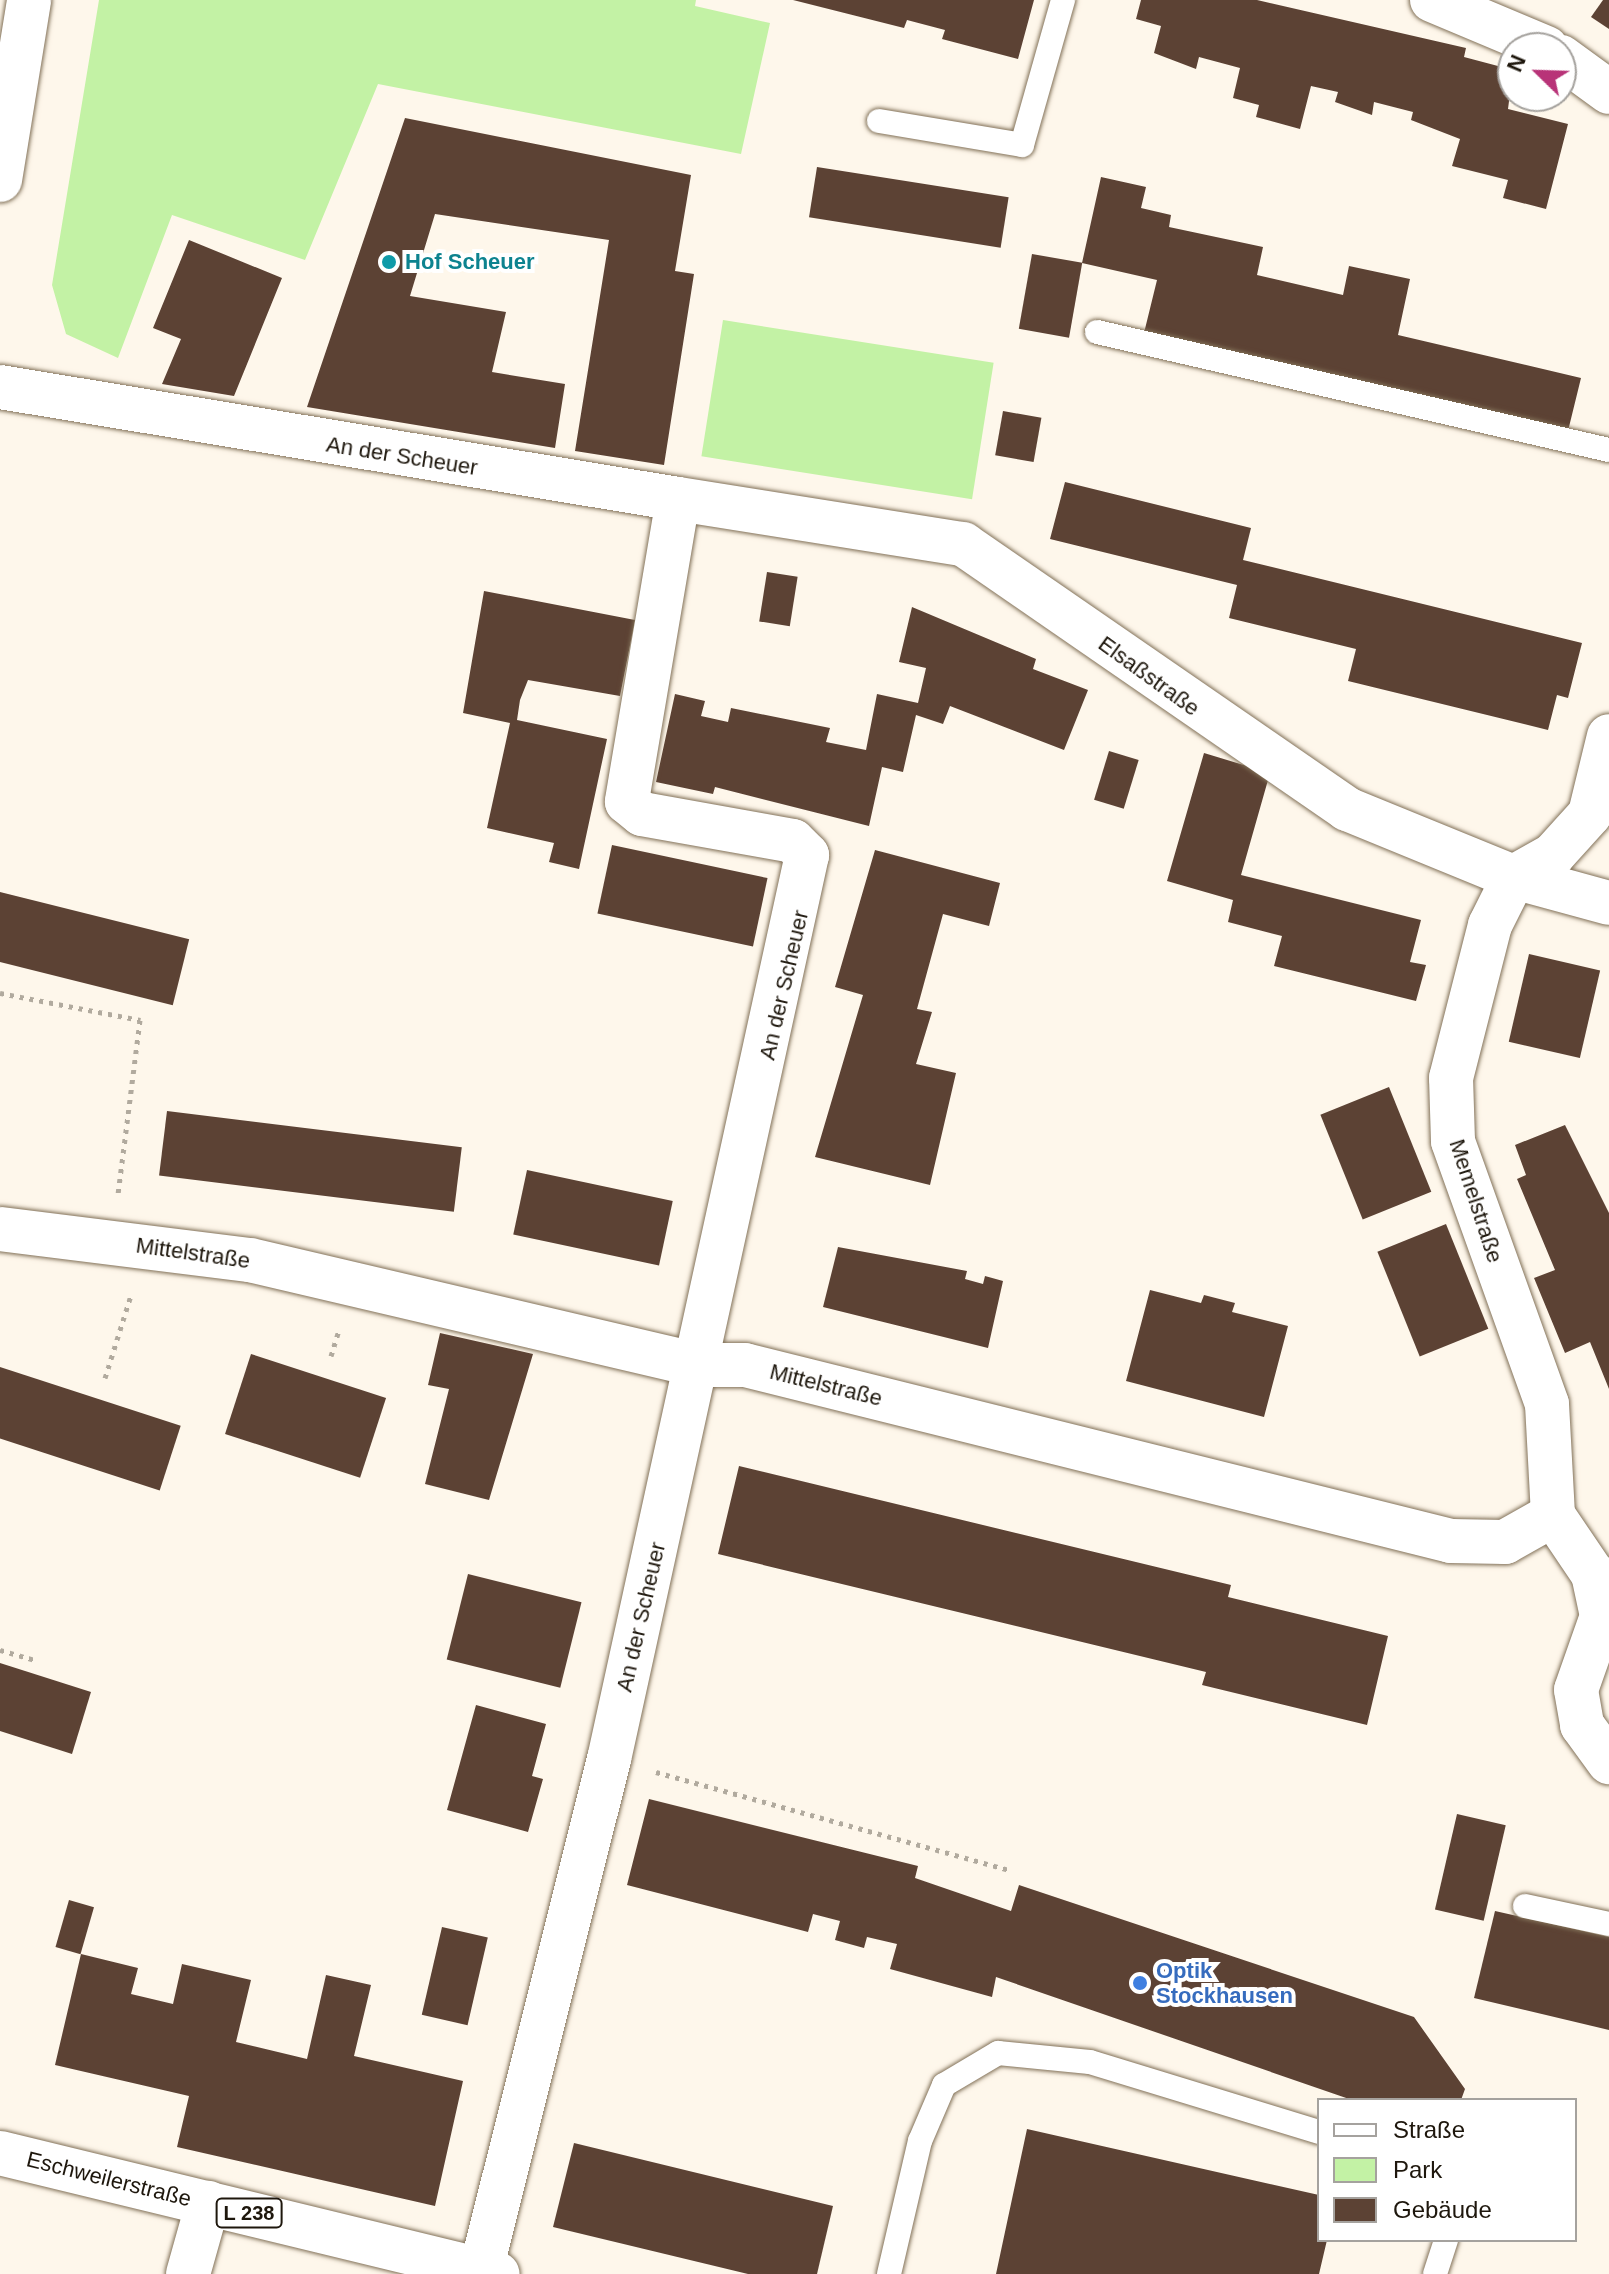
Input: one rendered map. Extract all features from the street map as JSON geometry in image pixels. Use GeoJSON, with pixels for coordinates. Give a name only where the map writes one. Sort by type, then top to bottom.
{"type":"FeatureCollection","features":[{"type":"Feature","properties":{"kind":"street"},"geometry":{"type":"LineString","coordinates":[[0,180],[29,0]]}},
{"type":"Feature","properties":{"kind":"street"},"geometry":{"type":"LineString","coordinates":[[1432,0],[1508,32]]}},
{"type":"Feature","properties":{"kind":"street"},"geometry":{"type":"LineString","coordinates":[[1577,69],[1609,92]]}},
{"type":"Feature","properties":{"kind":"street","name":"An der Scheuer"},"geometry":{"type":"LineString","coordinates":[[0,387],[678,499],[627,802],[642,814],[793,841],[807,855],[809,876],[489,2272]]}},
{"type":"Feature","properties":{"kind":"street","name":"Elsaßstraße"},"geometry":{"type":"LineString","coordinates":[[678,499],[963,544],[1347,809],[1514,877],[1609,903]]}},
{"type":"Feature","properties":{"kind":"street"},"geometry":{"type":"LineString","coordinates":[[1514,877],[1553,855],[1590,814],[1609,736]]}},
{"type":"Feature","properties":{"kind":"street","name":"Memelstraße"},"geometry":{"type":"LineString","coordinates":[[1514,877],[1490,925],[1451,1078],[1453,1141],[1547,1404],[1553,1515]]}},
{"type":"Feature","properties":{"kind":"street","name":"Mittelstraße"},"geometry":{"type":"LineString","coordinates":[[0,1229],[130,1244],[340,1279],[699,1365],[745,1365],[1451,1541],[1505,1542],[1553,1515]]}},
{"type":"Feature","properties":{"kind":"street"},"geometry":{"type":"LineString","coordinates":[[1553,1515],[1601,1578],[1602,1616],[1576,1690],[1582,1725],[1609,1762]]}},
{"type":"Feature","properties":{"kind":"street","name":"Eschweilerstraße"},"geometry":{"type":"LineString","coordinates":[[0,2153],[489,2272]]}},
{"type":"Feature","properties":{"kind":"street"},"geometry":{"type":"LineString","coordinates":[[188,2274],[208,2203]]}},
{"type":"Feature","properties":{"kind":"lane"},"geometry":{"type":"LineString","coordinates":[[879,121],[1022,145],[1063,0]]}},
{"type":"Feature","properties":{"kind":"lane"},"geometry":{"type":"LineString","coordinates":[[1097,332],[1609,450]]}},
{"type":"Feature","properties":{"kind":"lane"},"geometry":{"type":"LineString","coordinates":[[1525,1906],[1609,1924]]}},
{"type":"Feature","properties":{"kind":"lane"},"geometry":{"type":"LineString","coordinates":[[889,2274],[920,2141],[944,2085],[998,2053],[1090,2062],[1317,2131]]}},
{"type":"Feature","properties":{"kind":"lane"},"geometry":{"type":"LineString","coordinates":[[1435,2274],[1445,2242]]}},
{"type":"Feature","properties":{"kind":"path"},"geometry":{"type":"LineString","coordinates":[[0,993],[140,1020],[130,1244],[105,1378]]}},
{"type":"Feature","properties":{"kind":"path"},"geometry":{"type":"LineString","coordinates":[[0,1650],[34,1660]]}},
{"type":"Feature","properties":{"kind":"path"},"geometry":{"type":"LineString","coordinates":[[609,1759],[1010,1870]]}},
{"type":"Feature","properties":{"kind":"green space"},"geometry":{"type":"Polygon","coordinates":[[[99,0],[696,0],[695,6],[770,23],[741,154],[378,84],[305,260],[172,215],[118,358],[66,334],[52,285],[99,0]]]}},
{"type":"Feature","properties":{"kind":"green space"},"geometry":{"type":"Polygon","coordinates":[[[723,320],[994,363],[972,499],[701,456],[723,320]]]}},
{"type":"Feature","properties":{"kind":"building"},"geometry":{"type":"Polygon","coordinates":[[[793,0],[1034,0],[1018,59],[942,39],[945,30],[907,20],[904,28],[793,0]]]}},
{"type":"Feature","properties":{"kind":"building"},"geometry":{"type":"Polygon","coordinates":[[[1141,0],[1257,0],[1466,48],[1464,57],[1497,66],[1497,112],[1520,112],[1568,124],[1546,209],[1503,198],[1508,180],[1452,166],[1460,139],[1411,120],[1413,112],[1374,102],[1372,115],[1335,102],[1338,92],[1311,86],[1300,129],[1256,117],[1259,105],[1233,98],[1240,68],[1199,57],[1196,69],[1154,53],[1161,26],[1136,19],[1141,0]]]}},
{"type":"Feature","properties":{"kind":"building"},"geometry":{"type":"Polygon","coordinates":[[[1603,0],[1609,0],[1609,29],[1591,17],[1603,0]]]}},
{"type":"Feature","properties":{"kind":"building"},"geometry":{"type":"Polygon","coordinates":[[[405,118],[691,175],[675,271],[694,274],[664,465],[575,451],[609,240],[435,214],[410,296],[506,312],[492,372],[565,384],[555,448],[307,407],[405,118]]]}},
{"type":"Feature","properties":{"kind":"building"},"geometry":{"type":"Polygon","coordinates":[[[817,167],[1009,197],[1001,248],[809,217],[817,167]]]}},
{"type":"Feature","properties":{"kind":"building"},"geometry":{"type":"Polygon","coordinates":[[[1101,177],[1146,187],[1141,208],[1171,215],[1169,227],[1263,247],[1257,275],[1343,295],[1349,266],[1410,279],[1398,335],[1581,378],[1568,431],[1144,333],[1157,280],[1082,263],[1101,177]]]}},
{"type":"Feature","properties":{"kind":"building"},"geometry":{"type":"Polygon","coordinates":[[[189,240],[282,278],[234,396],[162,384],[181,339],[153,328],[189,240]]]}},
{"type":"Feature","properties":{"kind":"building"},"geometry":{"type":"Polygon","coordinates":[[[1032,254],[1082,263],[1069,338],[1019,329],[1032,254]]]}},
{"type":"Feature","properties":{"kind":"building"},"geometry":{"type":"Polygon","coordinates":[[[1003,411],[1041,418],[1034,462],[995,455],[1003,411]]]}},
{"type":"Feature","properties":{"kind":"building"},"geometry":{"type":"Polygon","coordinates":[[[1065,482],[1251,528],[1243,560],[1582,643],[1568,698],[1557,695],[1548,730],[1348,681],[1356,649],[1229,618],[1237,585],[1050,539],[1065,482]]]}},
{"type":"Feature","properties":{"kind":"building"},"geometry":{"type":"Polygon","coordinates":[[[767,572],[798,577],[790,626],[759,621],[767,572]]]}},
{"type":"Feature","properties":{"kind":"building"},"geometry":{"type":"Polygon","coordinates":[[[484,591],[635,620],[620,696],[528,680],[520,700],[517,720],[607,739],[579,869],[549,862],[554,843],[487,828],[510,723],[463,713],[484,591]]]}},
{"type":"Feature","properties":{"kind":"building"},"geometry":{"type":"Polygon","coordinates":[[[912,607],[1036,659],[1033,669],[1088,690],[1064,750],[950,706],[943,724],[916,715],[903,772],[882,767],[869,826],[715,787],[713,794],[656,782],[675,694],[705,701],[701,716],[728,722],[731,708],[830,728],[826,742],[866,750],[877,694],[918,703],[926,668],[899,662],[912,607]]]}},
{"type":"Feature","properties":{"kind":"building"},"geometry":{"type":"Polygon","coordinates":[[[1109,751],[1139,760],[1124,809],[1094,800],[1109,751]]]}},
{"type":"Feature","properties":{"kind":"building"},"geometry":{"type":"Polygon","coordinates":[[[1204,753],[1270,773],[1241,875],[1421,920],[1410,962],[1426,965],[1416,1001],[1274,966],[1282,936],[1228,922],[1233,900],[1167,881],[1204,753]]]}},
{"type":"Feature","properties":{"kind":"building"},"geometry":{"type":"Polygon","coordinates":[[[612,845],[768,878],[753,947],[597,913],[612,845]]]}},
{"type":"Feature","properties":{"kind":"building"},"geometry":{"type":"Polygon","coordinates":[[[875,850],[1000,883],[989,926],[943,914],[917,1009],[932,1012],[916,1064],[956,1073],[930,1185],[815,1157],[863,995],[835,987],[875,850]]]}},
{"type":"Feature","properties":{"kind":"building"},"geometry":{"type":"Polygon","coordinates":[[[0,892],[189,939],[173,1005],[0,962],[0,892]]]}},
{"type":"Feature","properties":{"kind":"building"},"geometry":{"type":"Polygon","coordinates":[[[1529,954],[1600,970],[1580,1058],[1509,1042],[1529,954]]]}},
{"type":"Feature","properties":{"kind":"building"},"geometry":{"type":"Polygon","coordinates":[[[1389,1087],[1431,1192],[1363,1219],[1320,1115],[1389,1087]]]}},
{"type":"Feature","properties":{"kind":"building"},"geometry":{"type":"Polygon","coordinates":[[[167,1111],[462,1147],[454,1212],[159,1176],[167,1111]]]}},
{"type":"Feature","properties":{"kind":"building"},"geometry":{"type":"Polygon","coordinates":[[[1565,1125],[1609,1213],[1609,1389],[1590,1342],[1565,1353],[1534,1278],[1555,1270],[1517,1179],[1526,1175],[1515,1145],[1565,1125]]]}},
{"type":"Feature","properties":{"kind":"building"},"geometry":{"type":"Polygon","coordinates":[[[527,1170],[673,1201],[659,1266],[513,1235],[527,1170]]]}},
{"type":"Feature","properties":{"kind":"building"},"geometry":{"type":"Polygon","coordinates":[[[1446,1224],[1488,1329],[1420,1356],[1377,1252],[1446,1224]]]}},
{"type":"Feature","properties":{"kind":"building"},"geometry":{"type":"Polygon","coordinates":[[[838,1247],[967,1271],[965,1279],[983,1284],[985,1276],[1003,1281],[988,1348],[823,1307],[838,1247]]]}},
{"type":"Feature","properties":{"kind":"building"},"geometry":{"type":"Polygon","coordinates":[[[1150,1290],[1201,1303],[1204,1295],[1235,1303],[1232,1312],[1288,1326],[1264,1417],[1126,1381],[1150,1290]]]}},
{"type":"Feature","properties":{"kind":"building"},"geometry":{"type":"Polygon","coordinates":[[[440,1333],[533,1354],[489,1500],[425,1484],[449,1389],[428,1385],[440,1333]]]}},
{"type":"Feature","properties":{"kind":"building"},"geometry":{"type":"Polygon","coordinates":[[[251,1354],[386,1398],[360,1478],[225,1434],[251,1354]]]}},
{"type":"Feature","properties":{"kind":"building"},"geometry":{"type":"Polygon","coordinates":[[[0,1367],[181,1426],[160,1490],[0,1438],[0,1367]]]}},
{"type":"Feature","properties":{"kind":"building"},"geometry":{"type":"Polygon","coordinates":[[[739,1466],[1231,1585],[1228,1597],[1388,1636],[1367,1725],[1202,1685],[1206,1672],[718,1554],[739,1466]]]}},
{"type":"Feature","properties":{"kind":"building"},"geometry":{"type":"Polygon","coordinates":[[[468,1574],[582,1602],[560,1688],[447,1659],[468,1574]]]}},
{"type":"Feature","properties":{"kind":"building"},"geometry":{"type":"Polygon","coordinates":[[[0,1663],[91,1692],[72,1754],[0,1731],[0,1663]]]}},
{"type":"Feature","properties":{"kind":"building"},"geometry":{"type":"Polygon","coordinates":[[[476,1705],[546,1724],[532,1776],[543,1779],[528,1832],[447,1810],[476,1705]]]}},
{"type":"Feature","properties":{"kind":"building"},"geometry":{"type":"Polygon","coordinates":[[[649,1799],[918,1866],[915,1878],[1011,1911],[1019,1885],[1414,2017],[1465,2089],[1462,2098],[1346,2098],[996,1977],[992,1997],[890,1969],[897,1944],[867,1937],[864,1948],[835,1940],[840,1921],[813,1914],[808,1932],[627,1885],[649,1799]]]}},
{"type":"Feature","properties":{"kind":"building"},"geometry":{"type":"Polygon","coordinates":[[[1457,1814],[1506,1825],[1484,1921],[1435,1909],[1457,1814]]]}},
{"type":"Feature","properties":{"kind":"building"},"geometry":{"type":"Polygon","coordinates":[[[69,1900],[94,1907],[80,1954],[55,1947],[69,1900]]]}},
{"type":"Feature","properties":{"kind":"building"},"geometry":{"type":"Polygon","coordinates":[[[1495,1911],[1609,1937],[1609,2030],[1474,1998],[1495,1911]]]}},
{"type":"Feature","properties":{"kind":"building"},"geometry":{"type":"Polygon","coordinates":[[[442,1927],[488,1938],[468,2025],[422,2015],[442,1927]]]}},
{"type":"Feature","properties":{"kind":"building"},"geometry":{"type":"Polygon","coordinates":[[[81,1954],[138,1968],[131,1994],[173,2004],[182,1964],[251,1980],[236,2042],[307,2059],[326,1975],[371,1985],[354,2056],[463,2081],[435,2206],[177,2147],[189,2096],[55,2065],[81,1954]]]}},
{"type":"Feature","properties":{"kind":"building"},"geometry":{"type":"Polygon","coordinates":[[[1027,2129],[1317,2195],[1317,2242],[1327,2242],[1319,2274],[996,2274],[1027,2129]]]}},
{"type":"Feature","properties":{"kind":"building"},"geometry":{"type":"Polygon","coordinates":[[[574,2143],[833,2206],[817,2274],[748,2274],[553,2227],[574,2143]]]}},
{"type":"Feature","properties":{"kind":"place","name":"Hof Scheuer"},"geometry":{"type":"Point","coordinates":[389,262]}},
{"type":"Feature","properties":{"kind":"place","name":"Optik Stockhausen"},"geometry":{"type":"Point","coordinates":[1140,1983]}}]}
